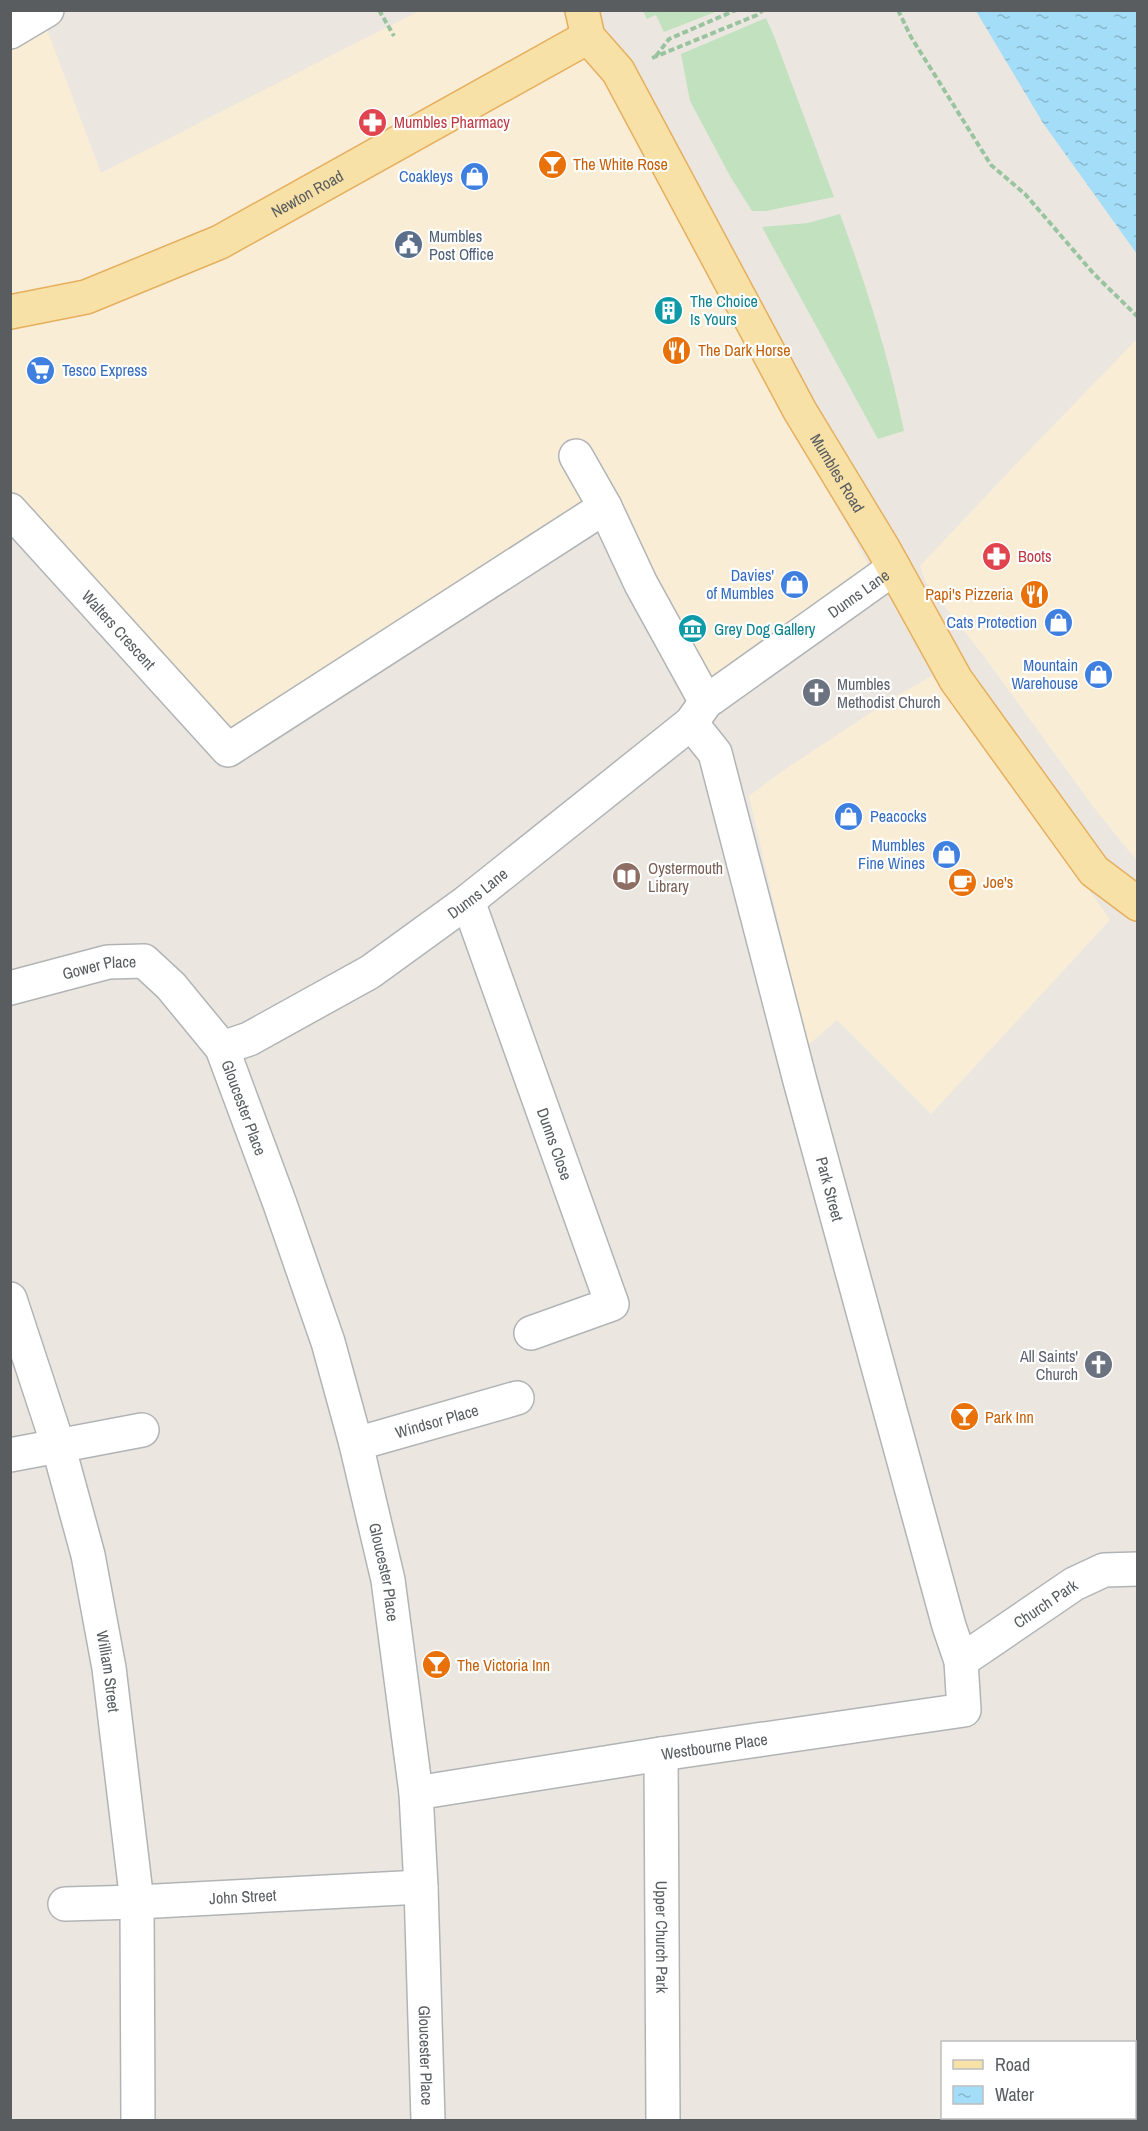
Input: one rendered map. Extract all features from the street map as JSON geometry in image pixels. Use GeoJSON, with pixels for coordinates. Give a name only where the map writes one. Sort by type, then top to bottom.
{"type":"FeatureCollection","features":[{"type":"Feature","properties":{"kind":"main road","name":"Mumbles Road"},"geometry":{"type":"LineString","coordinates":[[585,24],[618,71],[800,411],[894,568],[956,680],[1094,871],[1137,904]]}},
{"type":"Feature","properties":{"kind":"main road","name":"Newton Road"},"geometry":{"type":"LineString","coordinates":[[10,312],[86,297],[220,242],[585,24]]}},
{"type":"Feature","properties":{"kind":"street"},"geometry":{"type":"LineString","coordinates":[[10,32],[47,10]]}},
{"type":"Feature","properties":{"kind":"street"},"geometry":{"type":"LineString","coordinates":[[576,456],[605,507],[698,712]]}},
{"type":"Feature","properties":{"kind":"street","name":"Walters Crescent"},"geometry":{"type":"LineString","coordinates":[[10,510],[228,750],[605,507]]}},
{"type":"Feature","properties":{"kind":"street","name":"Dunns Lane"},"geometry":{"type":"LineString","coordinates":[[222,1048],[249,1039],[370,972],[468,901],[698,712],[894,568]]}},
{"type":"Feature","properties":{"kind":"street","name":"Park Street"},"geometry":{"type":"LineString","coordinates":[[698,712],[715,753],[803,1092],[949,1626],[961,1661]]}},
{"type":"Feature","properties":{"kind":"street","name":"Dunns Close"},"geometry":{"type":"LineString","coordinates":[[468,901],[612,1304],[531,1333]]}},
{"type":"Feature","properties":{"kind":"street","name":"Gower Place"},"geometry":{"type":"LineString","coordinates":[[10,988],[108,962],[144,961],[171,986],[222,1048]]}},
{"type":"Feature","properties":{"kind":"street","name":"Gloucester Place"},"geometry":{"type":"LineString","coordinates":[[222,1048],[328,1341],[356,1444],[388,1580],[416,1793],[428,2121]]}},
{"type":"Feature","properties":{"kind":"street","name":"William Street"},"geometry":{"type":"LineString","coordinates":[[14,1318],[58,1445],[88,1555],[109,1668],[136,1902],[138,2121]]}},
{"type":"Feature","properties":{"kind":"street","name":"Windsor Place"},"geometry":{"type":"LineString","coordinates":[[356,1444],[517,1398]]}},
{"type":"Feature","properties":{"kind":"street"},"geometry":{"type":"LineString","coordinates":[[10,1455],[142,1430]]}},
{"type":"Feature","properties":{"kind":"street","name":"Church Park"},"geometry":{"type":"LineString","coordinates":[[961,1661],[1074,1584],[1104,1570],[1137,1569]]}},
{"type":"Feature","properties":{"kind":"street","name":"Westbourne Place"},"geometry":{"type":"LineString","coordinates":[[416,1793],[661,1754],[964,1710],[961,1661]]}},
{"type":"Feature","properties":{"kind":"street","name":"Upper Church Park"},"geometry":{"type":"LineString","coordinates":[[661,1754],[663,2121]]}},
{"type":"Feature","properties":{"kind":"street","name":"John Street"},"geometry":{"type":"LineString","coordinates":[[65,1904],[421,1887]]}},
{"type":"Feature","properties":{"kind":"path"},"geometry":{"type":"LineString","coordinates":[[379,10],[394,36]]}},
{"type":"Feature","properties":{"kind":"path"},"geometry":{"type":"LineString","coordinates":[[655,57],[669,39],[736,10]]}},
{"type":"Feature","properties":{"kind":"path"},"geometry":{"type":"LineString","coordinates":[[618,71],[757,15],[763,10]]}},
{"type":"Feature","properties":{"kind":"path"},"geometry":{"type":"LineString","coordinates":[[898,10],[910,37],[991,165],[1025,194],[1095,274],[1137,317]]}},
{"type":"Feature","properties":{"kind":"shaded area"},"geometry":{"type":"Polygon","coordinates":[[[40,11],[101,173],[419,11],[561,11],[604,79],[874,575],[691,689],[592,511],[230,733],[11,494],[11,19],[40,11]]]}},
{"type":"Feature","properties":{"kind":"shaded area"},"geometry":{"type":"Polygon","coordinates":[[[1137,339],[1137,859],[1092,805],[986,659],[925,581],[920,566],[1137,339]]]}},
{"type":"Feature","properties":{"kind":"shaded area"},"geometry":{"type":"Polygon","coordinates":[[[932,676],[1001,763],[1110,920],[931,1114],[837,1020],[807,1046],[749,796],[781,772],[893,698],[932,676]]]}},
{"type":"Feature","properties":{"kind":"green space"},"geometry":{"type":"Polygon","coordinates":[[[643,11],[718,11],[664,32],[656,15],[647,19],[643,11]]]}},
{"type":"Feature","properties":{"kind":"green space"},"geometry":{"type":"Polygon","coordinates":[[[766,18],[834,197],[766,211],[752,211],[730,176],[690,101],[681,54],[766,18]]]}},
{"type":"Feature","properties":{"kind":"green space"},"geometry":{"type":"Polygon","coordinates":[[[840,214],[876,321],[904,431],[878,439],[762,227],[808,223],[840,214]]]}},
{"type":"Feature","properties":{"kind":"water"},"geometry":{"type":"Polygon","coordinates":[[[976,11],[1137,11],[1137,254],[1043,123],[976,11]]]}},
{"type":"Feature","properties":{"kind":"place","name":"Mumbles Pharmacy"},"geometry":{"type":"Point","coordinates":[373,122]}},
{"type":"Feature","properties":{"kind":"place","name":"The White Rose"},"geometry":{"type":"Point","coordinates":[552,164]}},
{"type":"Feature","properties":{"kind":"place","name":"Coakleys"},"geometry":{"type":"Point","coordinates":[474,176]}},
{"type":"Feature","properties":{"kind":"place","name":"Mumbles Post Office"},"geometry":{"type":"Point","coordinates":[408,245]}},
{"type":"Feature","properties":{"kind":"place","name":"The Choice Is Yours"},"geometry":{"type":"Point","coordinates":[669,310]}},
{"type":"Feature","properties":{"kind":"place","name":"The Dark Horse"},"geometry":{"type":"Point","coordinates":[677,350]}},
{"type":"Feature","properties":{"kind":"place","name":"Tesco Express"},"geometry":{"type":"Point","coordinates":[41,370]}},
{"type":"Feature","properties":{"kind":"place","name":"Boots"},"geometry":{"type":"Point","coordinates":[997,556]}},
{"type":"Feature","properties":{"kind":"place","name":"Davies' of Mumbles"},"geometry":{"type":"Point","coordinates":[795,584]}},
{"type":"Feature","properties":{"kind":"place","name":"Papi's Pizzeria"},"geometry":{"type":"Point","coordinates":[1034,594]}},
{"type":"Feature","properties":{"kind":"place","name":"Cats Protection"},"geometry":{"type":"Point","coordinates":[1058,622]}},
{"type":"Feature","properties":{"kind":"place","name":"Grey Dog Gallery"},"geometry":{"type":"Point","coordinates":[693,629]}},
{"type":"Feature","properties":{"kind":"place","name":"Mountain Warehouse"},"geometry":{"type":"Point","coordinates":[1099,674]}},
{"type":"Feature","properties":{"kind":"place","name":"Mumbles Methodist Church"},"geometry":{"type":"Point","coordinates":[816,693]}},
{"type":"Feature","properties":{"kind":"place","name":"Peacocks"},"geometry":{"type":"Point","coordinates":[849,816]}},
{"type":"Feature","properties":{"kind":"place","name":"Mumbles Fine Wines"},"geometry":{"type":"Point","coordinates":[946,854]}},
{"type":"Feature","properties":{"kind":"place","name":"Oystermouth Library"},"geometry":{"type":"Point","coordinates":[627,877]}},
{"type":"Feature","properties":{"kind":"place","name":"Joe's"},"geometry":{"type":"Point","coordinates":[962,882]}},
{"type":"Feature","properties":{"kind":"place","name":"All Saints' Church"},"geometry":{"type":"Point","coordinates":[1099,1365]}},
{"type":"Feature","properties":{"kind":"place","name":"Park Inn"},"geometry":{"type":"Point","coordinates":[964,1417]}},
{"type":"Feature","properties":{"kind":"place","name":"The Victoria Inn"},"geometry":{"type":"Point","coordinates":[436,1665]}}]}
